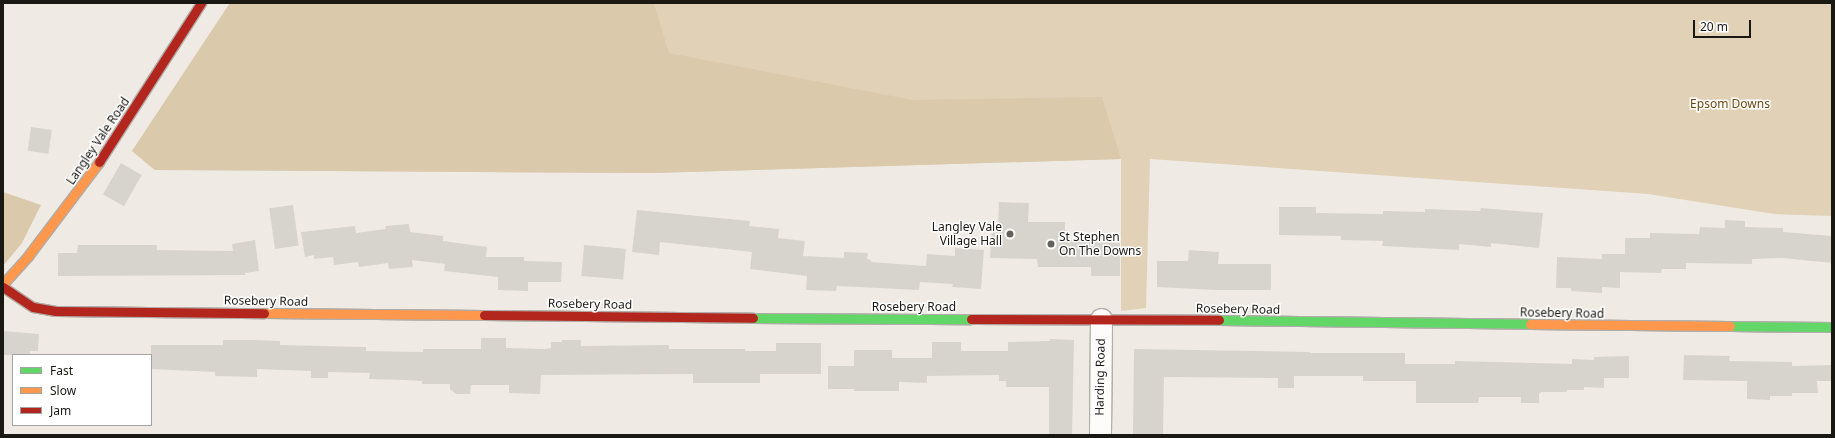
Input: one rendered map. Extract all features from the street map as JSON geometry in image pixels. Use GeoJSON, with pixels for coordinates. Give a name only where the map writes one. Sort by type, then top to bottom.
{"type":"FeatureCollection","features":[{"type":"Feature","properties":{"kind":"street","name":"Langley Vale Road"},"geometry":{"type":"LineString","coordinates":[[3,284],[37,244],[78,191],[112,143],[201,3]]}},
{"type":"Feature","properties":{"kind":"street","name":"Rosebery Road"},"geometry":{"type":"LineString","coordinates":[[3,288],[33,307],[56,311],[856,319],[1101,319],[1832,327]]}},
{"type":"Feature","properties":{"kind":"street","name":"Harding Road"},"geometry":{"type":"LineString","coordinates":[[1100,435],[1101,319]]}},
{"type":"Feature","properties":{"kind":"green space","name":"Epsom Downs"},"geometry":{"type":"Polygon","coordinates":[[[230,3],[1832,3],[1832,216],[1774,214],[1648,194],[1150,159],[1146,308],[1121,311],[1121,159],[652,173],[155,170],[132,151],[230,3]]]}},
{"type":"Feature","properties":{"kind":"shaded area"},"geometry":{"type":"Polygon","coordinates":[[[230,3],[654,3],[669,53],[913,100],[1102,97],[1121,159],[652,173],[155,170],[132,151],[230,3]]]}},
{"type":"Feature","properties":{"kind":"shaded area"},"geometry":{"type":"Polygon","coordinates":[[[3,192],[41,205],[22,243],[3,266],[3,192]]]}},
{"type":"Feature","properties":{"kind":"building"},"geometry":{"type":"Polygon","coordinates":[[[31,127],[52,130],[48,154],[28,151],[31,127]]]}},
{"type":"Feature","properties":{"kind":"building"},"geometry":{"type":"Polygon","coordinates":[[[121,163],[142,175],[124,206],[103,194],[121,163]]]}},
{"type":"Feature","properties":{"kind":"building"},"geometry":{"type":"Polygon","coordinates":[[[999,202],[1029,203],[1028,222],[1065,222],[1065,240],[1120,239],[1120,276],[1091,276],[1091,267],[1038,267],[1037,259],[990,258],[992,229],[998,229],[999,202]]]}},
{"type":"Feature","properties":{"kind":"building"},"geometry":{"type":"Polygon","coordinates":[[[293,205],[299,246],[275,249],[269,208],[293,205]]]}},
{"type":"Feature","properties":{"kind":"building"},"geometry":{"type":"Polygon","coordinates":[[[1279,207],[1316,207],[1316,213],[1383,214],[1383,211],[1425,212],[1425,209],[1480,211],[1481,208],[1543,213],[1539,248],[1491,243],[1491,247],[1459,244],[1459,250],[1382,246],[1383,241],[1341,240],[1341,236],[1279,235],[1279,207]]]}},
{"type":"Feature","properties":{"kind":"building"},"geometry":{"type":"Polygon","coordinates":[[[637,210],[750,221],[749,226],[779,229],[778,238],[805,241],[803,256],[844,258],[844,252],[868,253],[867,259],[871,260],[871,262],[926,266],[927,254],[955,256],[955,248],[984,250],[981,289],[952,287],[953,284],[920,282],[919,290],[837,286],[836,291],[806,290],[807,276],[750,269],[752,252],[660,242],[659,255],[632,252],[637,210]]]}},
{"type":"Feature","properties":{"kind":"building"},"geometry":{"type":"Polygon","coordinates":[[[1725,220],[1745,221],[1745,227],[1783,228],[1783,232],[1832,236],[1832,263],[1783,258],[1752,259],[1752,264],[1686,263],[1686,269],[1662,269],[1661,273],[1620,272],[1620,288],[1602,287],[1602,293],[1571,291],[1571,288],[1556,288],[1557,257],[1602,259],[1602,254],[1625,254],[1625,238],[1650,238],[1650,233],[1699,234],[1700,227],[1725,228],[1725,220]]]}},
{"type":"Feature","properties":{"kind":"building"},"geometry":{"type":"Polygon","coordinates":[[[409,224],[410,232],[443,236],[443,241],[487,247],[486,257],[524,257],[524,261],[562,262],[561,282],[528,282],[528,291],[498,290],[498,277],[444,271],[445,264],[412,260],[413,267],[389,269],[388,263],[359,267],[358,262],[334,265],[333,257],[314,259],[314,255],[305,257],[301,232],[355,226],[356,233],[386,229],[385,226],[409,224]]]}},
{"type":"Feature","properties":{"kind":"building"},"geometry":{"type":"Polygon","coordinates":[[[255,240],[259,271],[245,273],[245,275],[58,276],[58,253],[77,253],[78,245],[157,245],[157,250],[233,251],[232,244],[255,240]]]}},
{"type":"Feature","properties":{"kind":"building"},"geometry":{"type":"Polygon","coordinates":[[[584,245],[626,249],[623,280],[581,276],[584,245]]]}},
{"type":"Feature","properties":{"kind":"building"},"geometry":{"type":"Polygon","coordinates":[[[1189,250],[1219,252],[1218,264],[1271,264],[1271,290],[1216,290],[1157,287],[1157,261],[1188,261],[1189,250]]]}},
{"type":"Feature","properties":{"kind":"building"},"geometry":{"type":"Polygon","coordinates":[[[3,331],[39,334],[38,351],[30,351],[30,354],[3,355],[3,331]]]}},
{"type":"Feature","properties":{"kind":"building"},"geometry":{"type":"Polygon","coordinates":[[[481,338],[506,338],[506,348],[545,349],[551,348],[551,342],[562,342],[562,340],[581,340],[581,346],[669,345],[669,349],[745,349],[745,351],[776,351],[776,343],[821,343],[821,374],[760,374],[760,383],[693,383],[693,374],[541,375],[540,394],[509,393],[509,385],[471,385],[470,394],[456,394],[450,389],[450,384],[422,384],[422,381],[369,379],[370,373],[328,372],[328,378],[311,378],[311,371],[257,369],[257,377],[215,376],[215,372],[152,369],[151,354],[151,345],[223,345],[223,340],[280,341],[280,345],[366,347],[366,351],[423,352],[423,349],[481,349],[481,338]]]}},
{"type":"Feature","properties":{"kind":"building"},"geometry":{"type":"Polygon","coordinates":[[[1050,339],[1074,340],[1072,435],[1049,435],[1049,387],[1006,387],[1006,381],[999,381],[999,375],[927,376],[927,383],[899,382],[899,391],[854,391],[854,389],[828,389],[828,366],[854,366],[854,350],[892,350],[892,358],[932,358],[932,342],[961,342],[961,351],[1008,351],[1008,342],[1050,341],[1050,339]]]}},
{"type":"Feature","properties":{"kind":"building"},"geometry":{"type":"Polygon","coordinates":[[[1134,349],[1310,353],[1405,353],[1405,364],[1455,364],[1455,361],[1572,364],[1572,359],[1594,360],[1594,357],[1629,356],[1629,378],[1604,378],[1604,388],[1584,387],[1584,390],[1567,390],[1567,392],[1541,392],[1539,394],[1539,403],[1521,403],[1521,397],[1479,397],[1478,403],[1416,403],[1416,381],[1363,381],[1363,376],[1294,376],[1294,388],[1278,388],[1278,378],[1164,377],[1163,435],[1133,434],[1134,349]]]}},
{"type":"Feature","properties":{"kind":"building"},"geometry":{"type":"Polygon","coordinates":[[[1684,355],[1730,356],[1729,361],[1792,362],[1792,366],[1832,365],[1832,381],[1817,381],[1818,393],[1792,393],[1792,396],[1770,396],[1770,400],[1747,399],[1747,381],[1683,380],[1684,355]]]}},
{"type":"Feature","properties":{"kind":"traffic: fast"},"geometry":{"type":"LineString","coordinates":[[753,318],[971,319]]}},
{"type":"Feature","properties":{"kind":"traffic: fast"},"geometry":{"type":"LineString","coordinates":[[1219,320],[1530,324]]}},
{"type":"Feature","properties":{"kind":"traffic: fast"},"geometry":{"type":"LineString","coordinates":[[1730,326],[1832,327]]}},
{"type":"Feature","properties":{"kind":"traffic: slow"},"geometry":{"type":"LineString","coordinates":[[3,284],[28,256],[99,162]]}},
{"type":"Feature","properties":{"kind":"traffic: slow"},"geometry":{"type":"LineString","coordinates":[[264,313],[484,315]]}},
{"type":"Feature","properties":{"kind":"traffic: slow"},"geometry":{"type":"LineString","coordinates":[[1530,324],[1730,326]]}},
{"type":"Feature","properties":{"kind":"traffic: jam"},"geometry":{"type":"LineString","coordinates":[[99,162],[201,3]]}},
{"type":"Feature","properties":{"kind":"traffic: jam"},"geometry":{"type":"LineString","coordinates":[[3,287],[33,307],[56,311],[264,313]]}},
{"type":"Feature","properties":{"kind":"traffic: jam"},"geometry":{"type":"LineString","coordinates":[[484,315],[753,318]]}},
{"type":"Feature","properties":{"kind":"traffic: jam"},"geometry":{"type":"LineString","coordinates":[[971,319],[1219,320]]}},
{"type":"Feature","properties":{"kind":"place","name":"Langley Vale Village Hall"},"geometry":{"type":"Point","coordinates":[1010,234]}},
{"type":"Feature","properties":{"kind":"place","name":"St Stephen On The Downs"},"geometry":{"type":"Point","coordinates":[1051,244]}}]}
